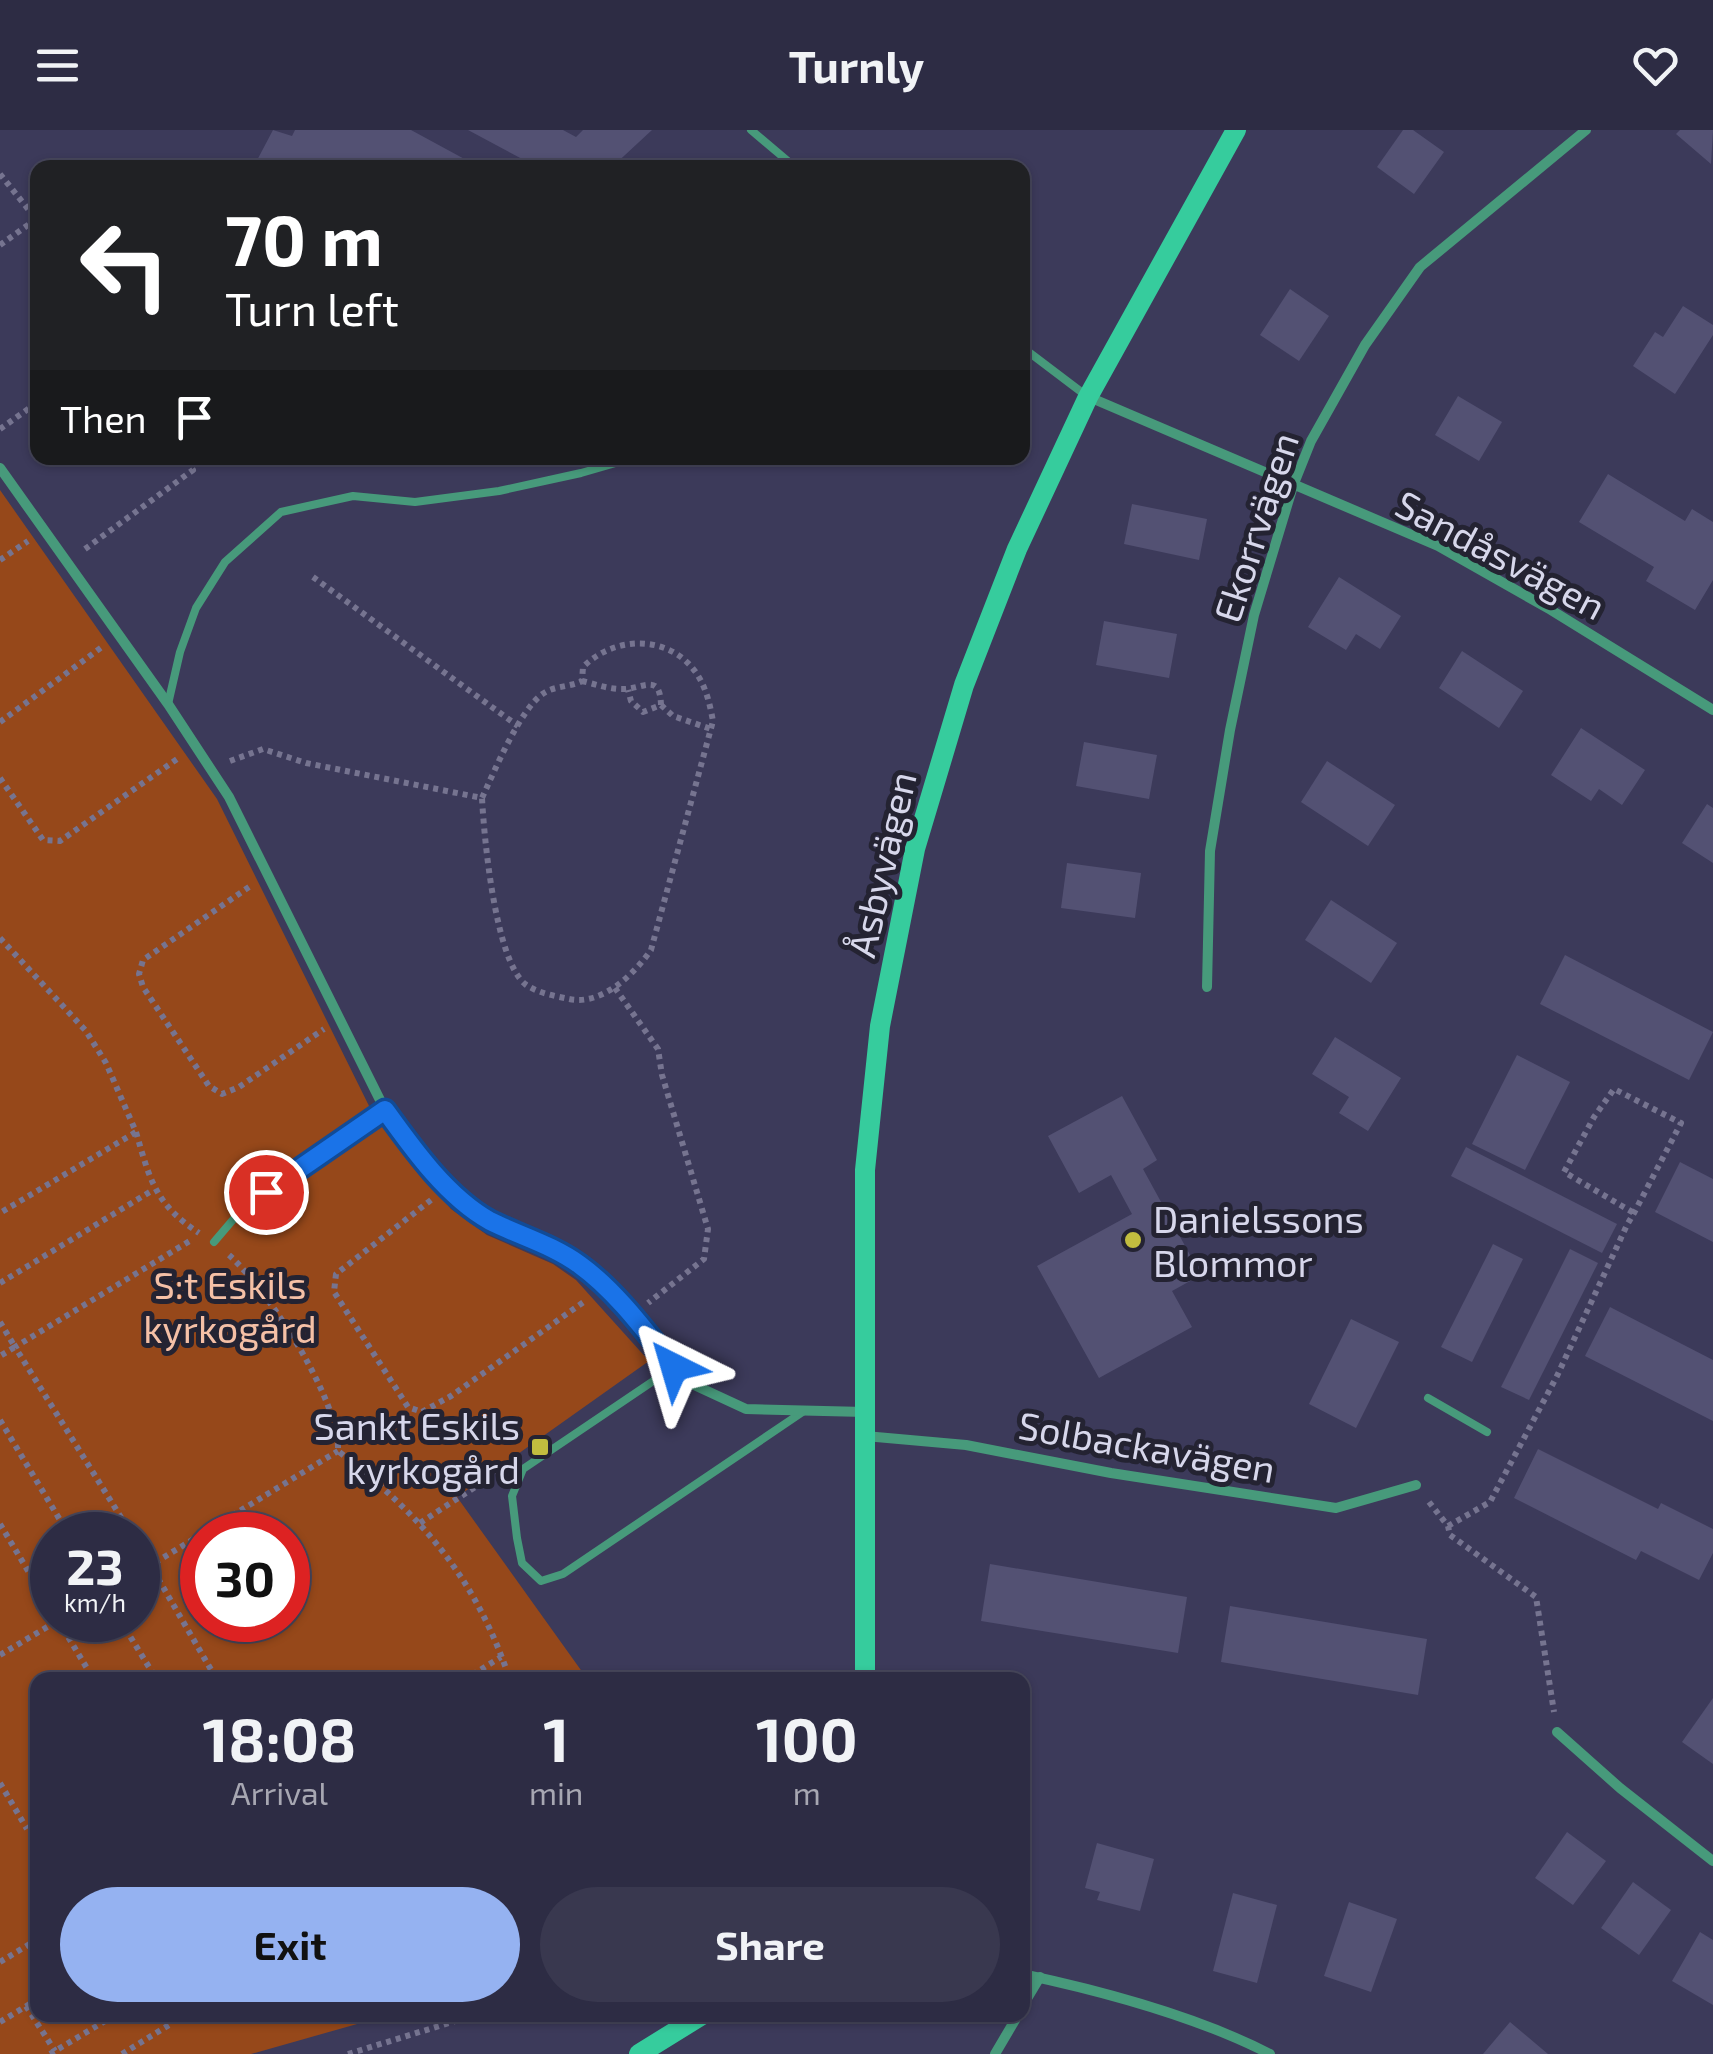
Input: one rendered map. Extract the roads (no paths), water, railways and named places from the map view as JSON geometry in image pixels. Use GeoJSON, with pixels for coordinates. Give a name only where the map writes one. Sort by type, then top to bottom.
{"type":"FeatureCollection","features":[{"type":"Feature","properties":{"kind":"street","name":"Åsbyvägen"},"geometry":{"type":"LineString","coordinates":[[865,1672],[864,1170],[880,1026],[915,849],[964,685],[1016,549],[1088,397],[1236,130]]}},
{"type":"Feature","properties":{"kind":"street","name":"Ekorrvägen"},"geometry":{"type":"LineString","coordinates":[[1207,987],[1210,851],[1224,765],[1254,614],[1293,486],[1311,441],[1365,346],[1420,268],[1586,130]]}},
{"type":"Feature","properties":{"kind":"street","name":"Sandåsvägen"},"geometry":{"type":"LineString","coordinates":[[1088,397],[1438,546],[1713,710]]}},
{"type":"Feature","properties":{"kind":"street"},"geometry":{"type":"LineString","coordinates":[[0,468],[168,704],[228,797],[385,1110],[448,1187],[487,1219],[581,1266],[692,1384],[746,1409],[865,1412]]}},
{"type":"Feature","properties":{"kind":"street","name":"Solbackavägen"},"geometry":{"type":"LineString","coordinates":[[866,1436],[966,1445],[1111,1474],[1336,1508],[1416,1485]]}},
{"type":"Feature","properties":{"kind":"street"},"geometry":{"type":"LineString","coordinates":[[1557,1732],[1620,1788],[1713,1861]]}},
{"type":"Feature","properties":{"kind":"street"},"geometry":{"type":"LineString","coordinates":[[1030,1976],[1188,2020],[1270,2054]]}},
{"type":"Feature","properties":{"kind":"street"},"geometry":{"type":"LineString","coordinates":[[1030,1994],[1040,1978]]}},
{"type":"Feature","properties":{"kind":"street"},"geometry":{"type":"LineString","coordinates":[[640,2054],[691,2022]]}},
{"type":"Feature","properties":{"kind":"street"},"geometry":{"type":"LineString","coordinates":[[995,2054],[1014,2022]]}},
{"type":"Feature","properties":{"kind":"lane"},"geometry":{"type":"LineString","coordinates":[[751,130],[787,160]]}},
{"type":"Feature","properties":{"kind":"lane"},"geometry":{"type":"LineString","coordinates":[[1030,353],[1088,397]]}},
{"type":"Feature","properties":{"kind":"lane"},"geometry":{"type":"LineString","coordinates":[[168,704],[180,652],[196,608],[225,562],[281,512],[353,496],[415,502],[499,491],[608,465]]}},
{"type":"Feature","properties":{"kind":"lane"},"geometry":{"type":"LineString","coordinates":[[214,1242],[243,1208],[385,1110]]}},
{"type":"Feature","properties":{"kind":"lane"},"geometry":{"type":"LineString","coordinates":[[674,1367],[523,1469],[512,1496],[516,1538],[522,1563],[540,1581],[563,1574],[804,1411]]}},
{"type":"Feature","properties":{"kind":"lane"},"geometry":{"type":"LineString","coordinates":[[1428,1398],[1488,1432]]}},
{"type":"Feature","properties":{"kind":"place","name":"Danielssons Blommor"},"geometry":{"type":"Point","coordinates":[1133,1240]}},
{"type":"Feature","properties":{"kind":"place","name":"Sankt Eskils kyrkogård"},"geometry":{"type":"Point","coordinates":[540,1447]}},
{"type":"Feature","properties":{"kind":"park label","name":"S:t Eskils kyrkogård"},"geometry":{"type":"Point","coordinates":[230,1306]}}]}
